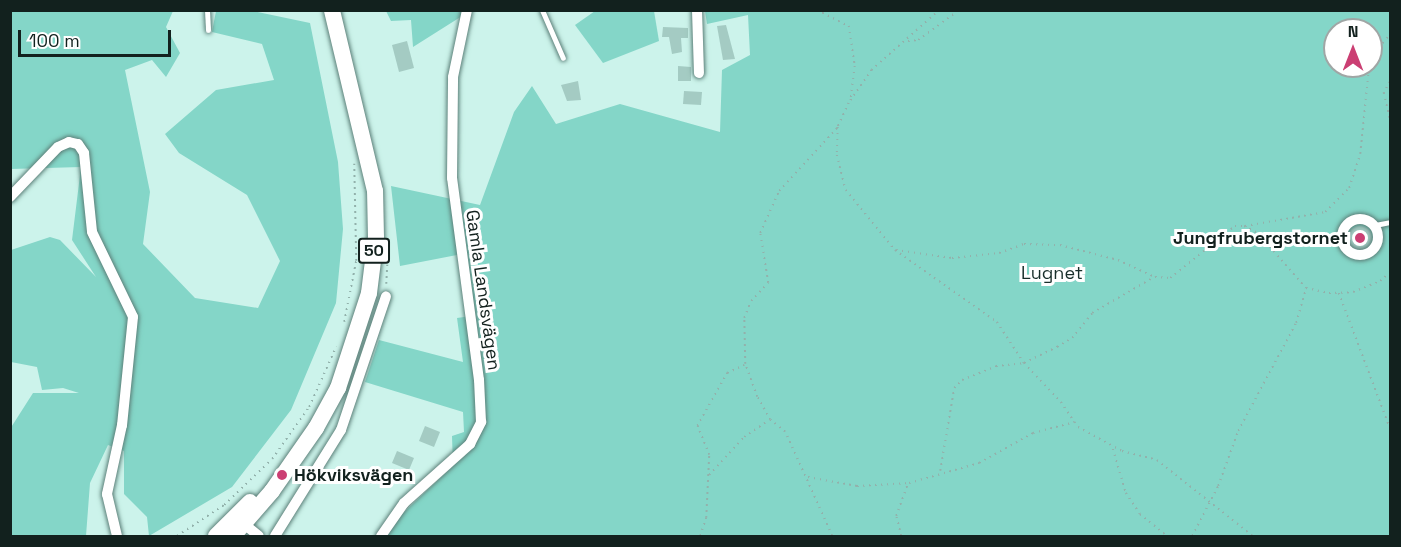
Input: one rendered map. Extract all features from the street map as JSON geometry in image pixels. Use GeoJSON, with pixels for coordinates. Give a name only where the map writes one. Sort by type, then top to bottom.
{"type":"FeatureCollection","features":[{"type":"Feature","properties":{"kind":"main road","name":"50"},"geometry":{"type":"LineString","coordinates":[[216,537],[238,526],[282,475],[338,388],[369,293],[376,237],[375,191],[332,10]]}},
{"type":"Feature","properties":{"kind":"street","name":"Gamla Landsvägen"},"geometry":{"type":"LineString","coordinates":[[381,537],[404,503],[470,444],[481,422],[479,380],[452,178],[453,77],[467,10]]}},
{"type":"Feature","properties":{"kind":"street"},"geometry":{"type":"LineString","coordinates":[[697,10],[699,73]]}},
{"type":"Feature","properties":{"kind":"street"},"geometry":{"type":"LineString","coordinates":[[10,197],[54,150],[69,142],[78,144],[87,161],[92,232],[133,317],[122,426],[107,494],[117,537]]}},
{"type":"Feature","properties":{"kind":"street"},"geometry":{"type":"LineString","coordinates":[[275,537],[341,430],[386,296]]}},
{"type":"Feature","properties":{"kind":"street"},"geometry":{"type":"LineString","coordinates":[[238,526],[259,537]]}},
{"type":"Feature","properties":{"kind":"lane"},"geometry":{"type":"LineString","coordinates":[[207,10],[208,30]]}},
{"type":"Feature","properties":{"kind":"lane"},"geometry":{"type":"LineString","coordinates":[[542,10],[563,58]]}},
{"type":"Feature","properties":{"kind":"lane"},"geometry":{"type":"LineString","coordinates":[[1375,225],[1390,222]]}},
{"type":"Feature","properties":{"kind":"path"},"geometry":{"type":"LineString","coordinates":[[817,10],[849,26],[855,66],[851,100]]}},
{"type":"Feature","properties":{"kind":"path"},"geometry":{"type":"LineString","coordinates":[[832,537],[785,432],[770,420],[746,364],[744,318],[751,301],[768,283],[760,233],[779,191],[838,127],[851,100],[872,70],[939,10]]}},
{"type":"Feature","properties":{"kind":"path"},"geometry":{"type":"LineString","coordinates":[[907,41],[918,40],[959,10]]}},
{"type":"Feature","properties":{"kind":"path"},"geometry":{"type":"LineString","coordinates":[[895,250],[952,258],[999,253],[1024,244],[1060,245],[1118,260],[1155,277],[1170,278],[1235,226],[1325,212],[1349,188],[1360,154],[1368,78]]}},
{"type":"Feature","properties":{"kind":"path"},"geometry":{"type":"LineString","coordinates":[[1390,82],[1384,93],[1390,118]]}},
{"type":"Feature","properties":{"kind":"path"},"geometry":{"type":"LineString","coordinates":[[838,127],[837,155],[846,190],[895,250],[997,322],[1024,363],[1075,422],[1112,447],[1157,459],[1211,500],[1253,537]]}},
{"type":"Feature","properties":{"kind":"path"},"geometry":{"type":"LineString","coordinates":[[343,326],[356,261],[353,157]]}},
{"type":"Feature","properties":{"kind":"path"},"geometry":{"type":"LineString","coordinates":[[1244,226],[1258,233],[1306,288],[1339,293],[1353,292],[1390,272]]}},
{"type":"Feature","properties":{"kind":"path"},"geometry":{"type":"LineString","coordinates":[[940,471],[954,388],[962,380],[996,366],[1024,363],[1072,338],[1092,313],[1139,289],[1155,277]]}},
{"type":"Feature","properties":{"kind":"path"},"geometry":{"type":"LineString","coordinates":[[1192,537],[1211,500],[1243,420],[1296,323],[1306,288]]}},
{"type":"Feature","properties":{"kind":"path"},"geometry":{"type":"LineString","coordinates":[[1339,293],[1390,428]]}},
{"type":"Feature","properties":{"kind":"path"},"geometry":{"type":"LineString","coordinates":[[177,537],[224,505],[272,459],[309,407],[339,339]]}},
{"type":"Feature","properties":{"kind":"path"},"geometry":{"type":"LineString","coordinates":[[700,537],[706,518],[709,454],[697,426],[727,374],[746,364]]}},
{"type":"Feature","properties":{"kind":"path"},"geometry":{"type":"LineString","coordinates":[[708,476],[744,437],[770,420]]}},
{"type":"Feature","properties":{"kind":"path"},"geometry":{"type":"LineString","coordinates":[[807,477],[857,486],[909,483],[940,471],[979,464],[1033,433],[1075,422]]}},
{"type":"Feature","properties":{"kind":"path"},"geometry":{"type":"LineString","coordinates":[[1112,447],[1126,493],[1140,514],[1167,537]]}},
{"type":"Feature","properties":{"kind":"path"},"geometry":{"type":"LineString","coordinates":[[901,537],[898,504],[909,483]]}},
{"type":"Feature","properties":{"kind":"green space"},"geometry":{"type":"Polygon","coordinates":[[[11,11],[173,11],[166,27],[180,53],[166,77],[152,60],[125,70],[150,192],[143,244],[195,298],[258,308],[280,261],[247,195],[179,153],[165,134],[216,90],[274,80],[262,44],[212,32],[216,11],[253,11],[310,23],[338,162],[343,229],[336,303],[291,410],[232,487],[149,536],[147,517],[124,494],[124,451],[108,445],[90,483],[86,536],[11,536],[10,429],[33,393],[79,393],[63,388],[42,390],[37,367],[11,362],[11,250],[50,237],[60,240],[96,277],[72,240],[81,167],[11,169],[11,11]]]}},
{"type":"Feature","properties":{"kind":"green space"},"geometry":{"type":"Polygon","coordinates":[[[386,11],[470,11],[413,47],[411,20],[391,21],[386,11]]]}},
{"type":"Feature","properties":{"kind":"green space"},"geometry":{"type":"Polygon","coordinates":[[[595,11],[654,11],[659,41],[603,63],[575,25],[595,11]]]}},
{"type":"Feature","properties":{"kind":"green space","name":"Lugnet"},"geometry":{"type":"Polygon","coordinates":[[[705,11],[1390,11],[1390,536],[387,536],[398,518],[453,466],[452,436],[464,432],[463,412],[365,382],[379,340],[463,362],[457,318],[471,316],[462,254],[400,266],[391,186],[480,205],[514,112],[532,86],[556,124],[620,104],[720,132],[722,70],[750,55],[748,15],[707,24],[705,11]]]}},
{"type":"Feature","properties":{"kind":"building"},"geometry":{"type":"Polygon","coordinates":[[[726,25],[735,59],[723,60],[717,26],[726,25]]]}},
{"type":"Feature","properties":{"kind":"building"},"geometry":{"type":"Polygon","coordinates":[[[663,27],[688,28],[688,38],[681,38],[682,52],[672,54],[669,37],[662,37],[663,27]]]}},
{"type":"Feature","properties":{"kind":"building"},"geometry":{"type":"Polygon","coordinates":[[[407,41],[414,68],[399,72],[392,45],[407,41]]]}},
{"type":"Feature","properties":{"kind":"building"},"geometry":{"type":"Polygon","coordinates":[[[678,66],[691,67],[691,81],[678,81],[678,66]]]}},
{"type":"Feature","properties":{"kind":"building"},"geometry":{"type":"Polygon","coordinates":[[[578,81],[581,100],[567,101],[561,85],[578,81]]]}},
{"type":"Feature","properties":{"kind":"building"},"geometry":{"type":"Polygon","coordinates":[[[684,91],[702,92],[701,105],[683,104],[684,91]]]}},
{"type":"Feature","properties":{"kind":"building","name":"Jungfrubergstornet"},"geometry":{"type":"Polygon","coordinates":[[[1355,226],[1365,226],[1372,233],[1372,243],[1365,250],[1355,250],[1348,243],[1348,233],[1355,226]]]}},
{"type":"Feature","properties":{"kind":"building"},"geometry":{"type":"Polygon","coordinates":[[[425,426],[440,432],[434,447],[419,441],[425,426]]]}},
{"type":"Feature","properties":{"kind":"building"},"geometry":{"type":"Polygon","coordinates":[[[397,451],[414,458],[409,470],[392,463],[397,451]]]}},
{"type":"Feature","properties":{"kind":"place","name":"Jungfrubergstornet"},"geometry":{"type":"Point","coordinates":[1360,238]}},
{"type":"Feature","properties":{"kind":"place","name":"Hökviksvägen"},"geometry":{"type":"Point","coordinates":[282,475]}}]}
